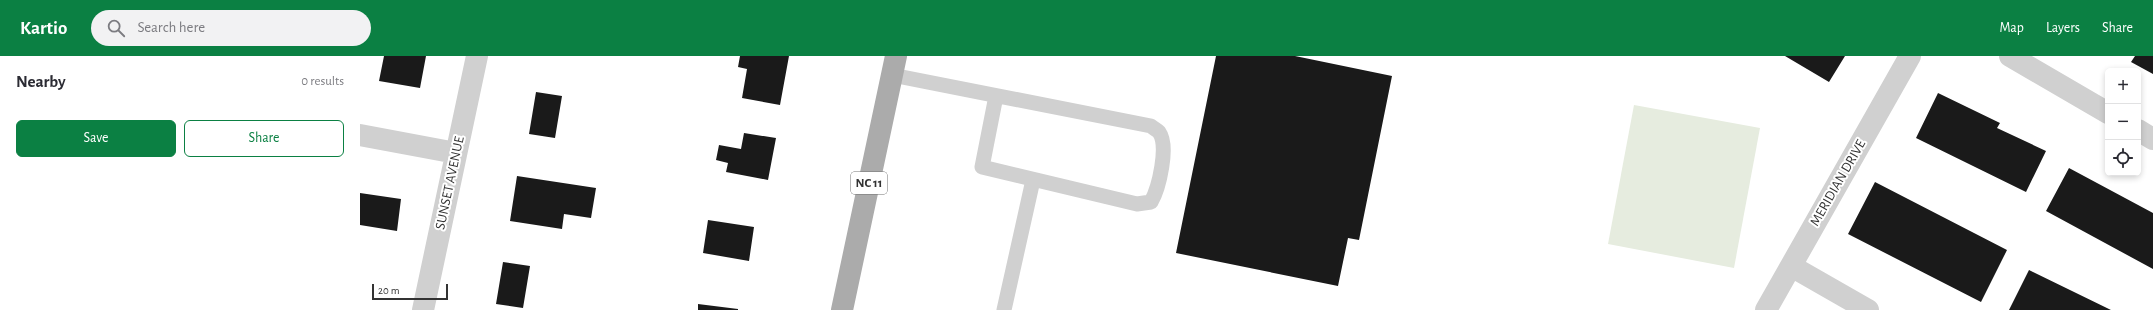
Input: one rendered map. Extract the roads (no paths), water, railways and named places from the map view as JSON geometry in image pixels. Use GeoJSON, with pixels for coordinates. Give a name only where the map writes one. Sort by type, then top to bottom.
{"type":"FeatureCollection","features":[{"type":"Feature","properties":{"kind":"main road","name":"NC 11"},"geometry":{"type":"LineString","coordinates":[[842,310],[894,66]]}},
{"type":"Feature","properties":{"kind":"street","name":"SUNSET AVENUE"},"geometry":{"type":"LineString","coordinates":[[423,310],[477,56]]}},
{"type":"Feature","properties":{"kind":"street","name":"MERIDIAN DRIVE"},"geometry":{"type":"LineString","coordinates":[[1766,310],[1910,56]]}},
{"type":"Feature","properties":{"kind":"street"},"geometry":{"type":"LineString","coordinates":[[2010,56],[2105,111]]}},
{"type":"Feature","properties":{"kind":"street"},"geometry":{"type":"LineString","coordinates":[[2141,132],[2153,139]]}},
{"type":"Feature","properties":{"kind":"street"},"geometry":{"type":"LineString","coordinates":[[360,135],[456,153]]}},
{"type":"Feature","properties":{"kind":"street"},"geometry":{"type":"LineString","coordinates":[[1791,266],[1868,310]]}},
{"type":"Feature","properties":{"kind":"lane"},"geometry":{"type":"LineString","coordinates":[[894,66],[996,96],[1151,126],[1159,133],[1164,151],[1156,193],[1151,202],[1137,204],[982,167],[996,96]]}},
{"type":"Feature","properties":{"kind":"lane"},"geometry":{"type":"LineString","coordinates":[[1004,310],[1032,180]]}}]}
